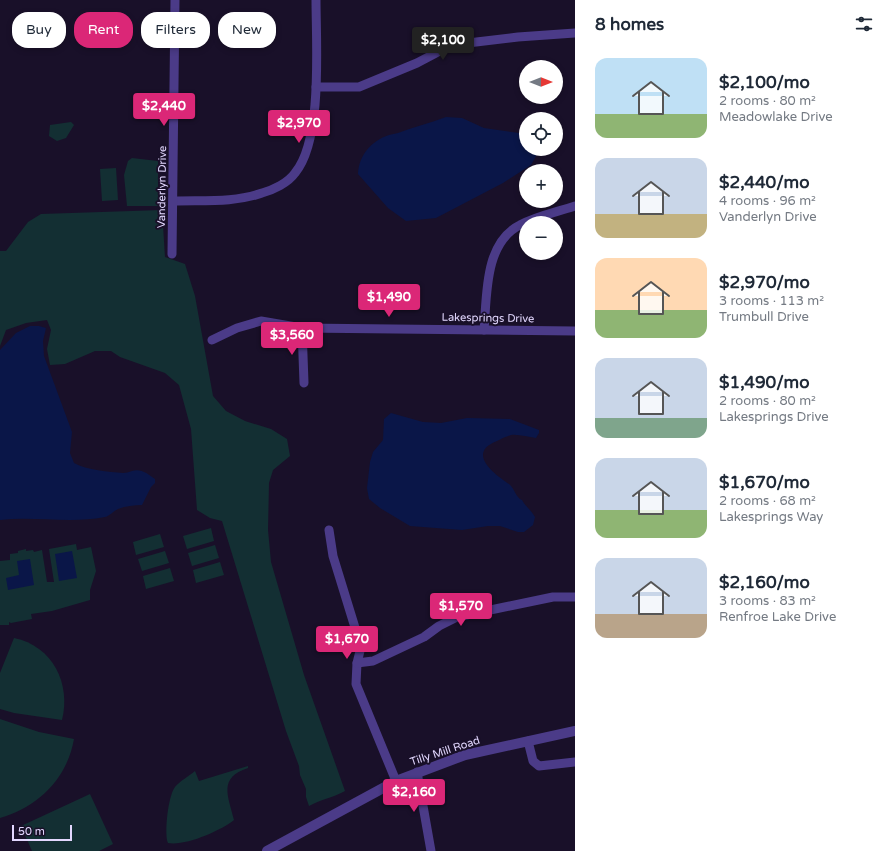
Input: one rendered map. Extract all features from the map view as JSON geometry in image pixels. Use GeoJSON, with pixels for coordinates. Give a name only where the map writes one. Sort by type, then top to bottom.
{"type":"FeatureCollection","features":[{"type":"Feature","properties":{"kind":"street","name":"Vanderlyn Drive"},"geometry":{"type":"LineString","coordinates":[[172,254],[174,201],[175,0]]}},
{"type":"Feature","properties":{"kind":"street"},"geometry":{"type":"LineString","coordinates":[[174,201],[241,198],[262,193],[279,186],[295,174],[304,160],[310,143],[316,87],[316,0]]}},
{"type":"Feature","properties":{"kind":"street"},"geometry":{"type":"LineString","coordinates":[[316,87],[359,87],[417,63],[451,45],[518,37],[575,33]]}},
{"type":"Feature","properties":{"kind":"street"},"geometry":{"type":"LineString","coordinates":[[484,330],[488,284],[492,260],[497,248],[519,225],[575,206]]}},
{"type":"Feature","properties":{"kind":"street","name":"Lakesprings Drive"},"geometry":{"type":"LineString","coordinates":[[212,340],[237,328],[261,321],[302,328],[575,331]]}},
{"type":"Feature","properties":{"kind":"street"},"geometry":{"type":"LineString","coordinates":[[302,328],[304,383]]}},
{"type":"Feature","properties":{"kind":"street"},"geometry":{"type":"LineString","coordinates":[[329,530],[333,556],[361,647],[357,663],[356,684],[396,781]]}},
{"type":"Feature","properties":{"kind":"street"},"geometry":{"type":"LineString","coordinates":[[357,663],[374,661],[424,637],[439,626],[458,617],[553,597],[575,597]]}},
{"type":"Feature","properties":{"kind":"street","name":"Tilly Mill Road"},"geometry":{"type":"LineString","coordinates":[[267,851],[396,781],[417,772],[466,755],[575,731]]}},
{"type":"Feature","properties":{"kind":"street"},"geometry":{"type":"LineString","coordinates":[[528,741],[533,761],[539,766],[575,762]]}},
{"type":"Feature","properties":{"kind":"street"},"geometry":{"type":"LineString","coordinates":[[417,772],[431,851]]}},
{"type":"Feature","properties":{"kind":"green space"},"geometry":{"type":"Polygon","coordinates":[[[71,122],[74,125],[66,138],[57,141],[49,136],[50,125],[71,122]]]}},
{"type":"Feature","properties":{"kind":"green space"},"geometry":{"type":"Polygon","coordinates":[[[132,158],[158,161],[158,206],[127,206],[124,175],[128,161],[132,158]]]}},
{"type":"Feature","properties":{"kind":"green space"},"geometry":{"type":"Polygon","coordinates":[[[116,168],[118,200],[102,201],[100,169],[116,168]]]}},
{"type":"Feature","properties":{"kind":"green space"},"geometry":{"type":"Polygon","coordinates":[[[162,210],[165,257],[185,264],[195,296],[213,396],[226,411],[245,421],[271,429],[287,439],[290,456],[273,470],[269,483],[268,530],[271,562],[304,675],[345,791],[309,806],[306,797],[306,789],[300,775],[299,766],[286,731],[222,521],[210,518],[197,510],[191,429],[179,385],[165,373],[120,357],[111,351],[95,351],[65,364],[50,365],[47,349],[51,330],[47,320],[26,323],[6,330],[0,346],[0,251],[6,251],[28,222],[41,214],[162,210]]]}},
{"type":"Feature","properties":{"kind":"green space"},"geometry":{"type":"Polygon","coordinates":[[[211,528],[214,541],[187,549],[183,536],[211,528]]]}},
{"type":"Feature","properties":{"kind":"green space"},"geometry":{"type":"Polygon","coordinates":[[[160,534],[164,547],[136,555],[133,542],[160,534]]]}},
{"type":"Feature","properties":{"kind":"green space"},"geometry":{"type":"Polygon","coordinates":[[[76,544],[77,550],[91,547],[96,571],[90,590],[90,600],[52,611],[31,614],[32,619],[11,623],[9,622],[9,625],[0,625],[0,561],[10,560],[10,554],[18,553],[18,551],[26,549],[26,551],[33,550],[34,552],[42,550],[47,582],[54,582],[49,549],[76,544]]]}},
{"type":"Feature","properties":{"kind":"green space"},"geometry":{"type":"Polygon","coordinates":[[[215,545],[219,558],[192,566],[188,553],[215,545]]]}},
{"type":"Feature","properties":{"kind":"green space"},"geometry":{"type":"Polygon","coordinates":[[[165,551],[169,563],[142,571],[138,559],[165,551]]]}},
{"type":"Feature","properties":{"kind":"green space"},"geometry":{"type":"Polygon","coordinates":[[[220,562],[224,575],[196,583],[193,570],[220,562]]]}},
{"type":"Feature","properties":{"kind":"green space"},"geometry":{"type":"Polygon","coordinates":[[[170,568],[174,581],[146,589],[143,576],[170,568]]]}},
{"type":"Feature","properties":{"kind":"green space"},"geometry":{"type":"Polygon","coordinates":[[[14,638],[28,642],[39,649],[49,658],[56,668],[64,693],[62,720],[14,713],[0,709],[0,673],[14,638]]]}},
{"type":"Feature","properties":{"kind":"green space"},"geometry":{"type":"Polygon","coordinates":[[[0,719],[39,732],[74,739],[65,767],[58,779],[49,789],[27,807],[0,818],[0,719]]]}},
{"type":"Feature","properties":{"kind":"green space"},"geometry":{"type":"Polygon","coordinates":[[[248,766],[248,768],[232,777],[229,782],[228,795],[234,820],[220,829],[202,837],[184,842],[168,843],[166,832],[167,815],[170,798],[177,785],[195,771],[199,781],[248,766]]]}},
{"type":"Feature","properties":{"kind":"green space"},"geometry":{"type":"Polygon","coordinates":[[[90,794],[113,844],[99,851],[32,851],[21,826],[90,794]]]}},
{"type":"Feature","properties":{"kind":"shaded area"},"geometry":{"type":"Polygon","coordinates":[[[446,117],[462,118],[484,128],[519,133],[519,156],[536,156],[532,164],[519,164],[519,173],[503,183],[436,218],[406,221],[388,208],[358,174],[361,161],[367,150],[377,141],[389,135],[446,117]]]}},
{"type":"Feature","properties":{"kind":"shaded area"},"geometry":{"type":"Polygon","coordinates":[[[30,326],[46,328],[43,341],[44,356],[72,432],[70,453],[74,463],[92,469],[105,471],[126,473],[138,470],[147,473],[155,479],[155,483],[151,487],[142,505],[124,507],[107,516],[92,519],[0,520],[0,350],[16,333],[30,326]]]}},
{"type":"Feature","properties":{"kind":"shaded area"},"geometry":{"type":"Polygon","coordinates":[[[391,413],[423,422],[441,423],[467,418],[510,419],[539,430],[536,438],[520,435],[509,435],[500,439],[488,446],[484,451],[483,457],[490,469],[511,486],[535,517],[533,525],[524,532],[518,532],[500,526],[488,526],[462,530],[410,526],[380,508],[369,499],[367,488],[370,462],[373,452],[383,440],[384,419],[391,413]]]}},
{"type":"Feature","properties":{"kind":"shaded area"},"geometry":{"type":"Polygon","coordinates":[[[72,551],[77,578],[59,581],[55,554],[72,551]]]}},
{"type":"Feature","properties":{"kind":"shaded area"},"geometry":{"type":"Polygon","coordinates":[[[30,559],[34,585],[8,590],[6,578],[19,575],[17,561],[30,559]]]}}]}
